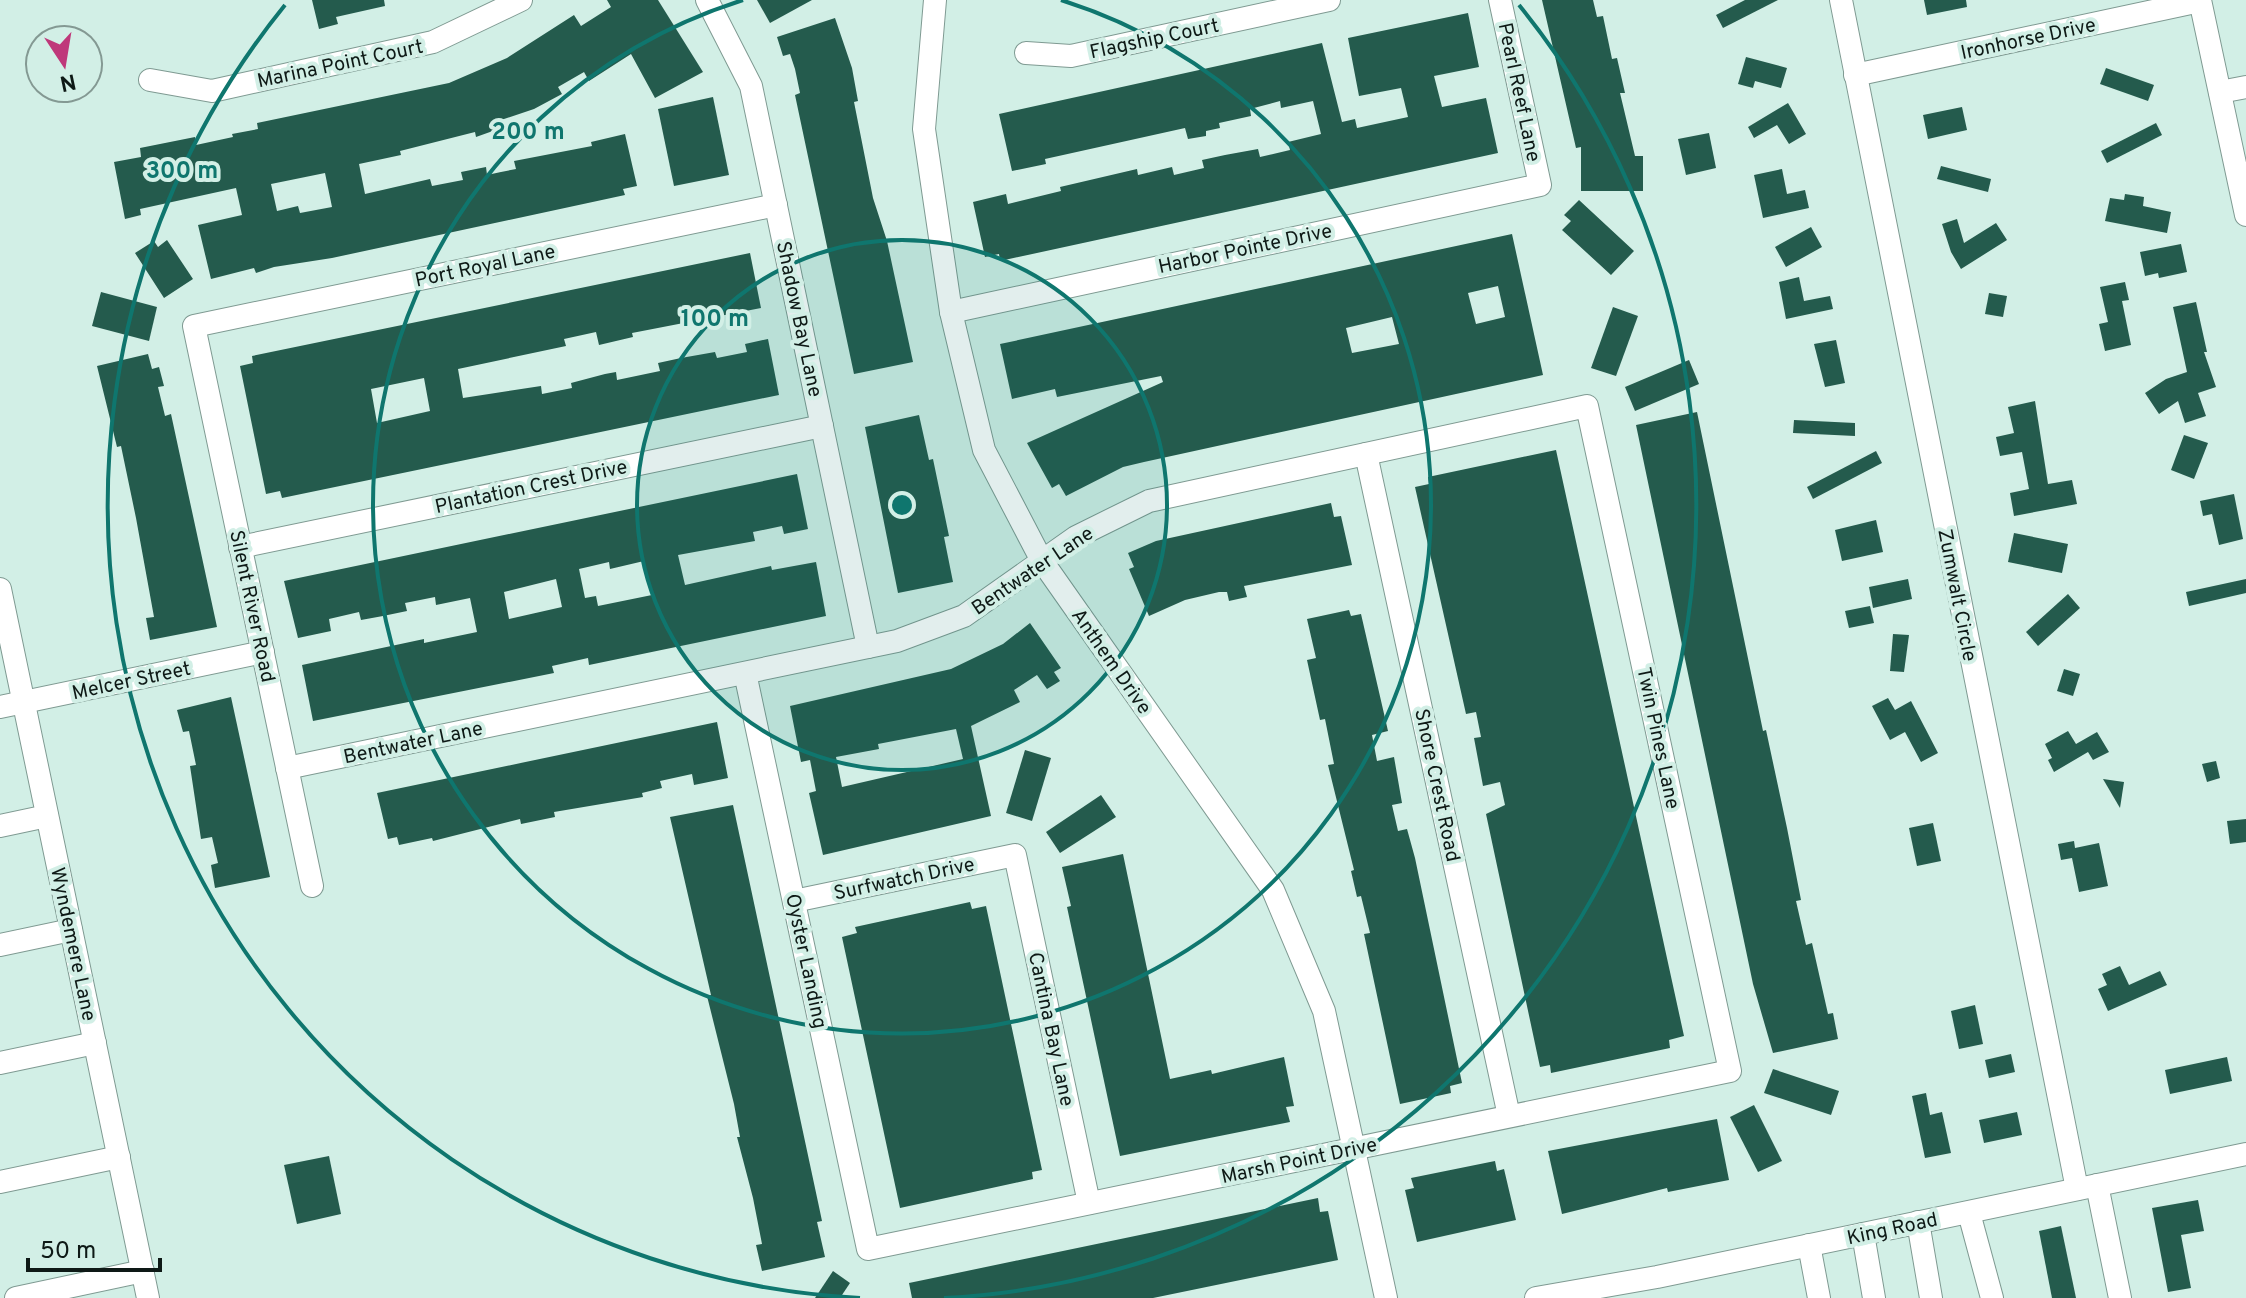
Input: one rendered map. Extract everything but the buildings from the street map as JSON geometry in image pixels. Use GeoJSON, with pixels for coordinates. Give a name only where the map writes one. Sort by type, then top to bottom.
{"type":"FeatureCollection","features":[{"type":"Feature","properties":{"kind":"street","name":"Marina Point Court"},"geometry":{"type":"LineString","coordinates":[[150,80],[212,91],[433,42],[521,0]]}},
{"type":"Feature","properties":{"kind":"street","name":"Shadow Bay Lane"},"geometry":{"type":"LineString","coordinates":[[707,0],[751,86],[868,647]]}},
{"type":"Feature","properties":{"kind":"street","name":"Anthem Drive"},"geometry":{"type":"LineString","coordinates":[[935,0],[924,129],[951,312],[984,450],[1042,561],[1273,890],[1324,1011],[1386,1298]]}},
{"type":"Feature","properties":{"kind":"street","name":"Flagship Court"},"geometry":{"type":"LineString","coordinates":[[1026,53],[1071,56],[1329,0]]}},
{"type":"Feature","properties":{"kind":"street","name":"Pearl Reef Lane"},"geometry":{"type":"LineString","coordinates":[[1500,0],[1540,185]]}},
{"type":"Feature","properties":{"kind":"street","name":"Zumwalt Circle"},"geometry":{"type":"LineString","coordinates":[[1841,0],[2087,1187],[2120,1298]]}},
{"type":"Feature","properties":{"kind":"street","name":"Ironhorse Drive"},"geometry":{"type":"LineString","coordinates":[[1855,75],[2200,1]]}},
{"type":"Feature","properties":{"kind":"street"},"geometry":{"type":"LineString","coordinates":[[2200,1],[2242,174],[2246,215]]}},
{"type":"Feature","properties":{"kind":"street"},"geometry":{"type":"LineString","coordinates":[[2220,92],[2246,87]]}},
{"type":"Feature","properties":{"kind":"street","name":"Harbor Pointe Drive"},"geometry":{"type":"LineString","coordinates":[[951,312],[1540,185]]}},
{"type":"Feature","properties":{"kind":"street","name":"Port Royal Lane"},"geometry":{"type":"LineString","coordinates":[[194,326],[776,205]]}},
{"type":"Feature","properties":{"kind":"street","name":"Silent River Road"},"geometry":{"type":"LineString","coordinates":[[194,326],[312,886]]}},
{"type":"Feature","properties":{"kind":"street","name":"Bentwater Lane"},"geometry":{"type":"LineString","coordinates":[[287,768],[897,641],[964,616],[1076,537],[1149,501],[1587,406]]}},
{"type":"Feature","properties":{"kind":"street","name":"Twin Pines Lane"},"geometry":{"type":"LineString","coordinates":[[1587,406],[1730,1071]]}},
{"type":"Feature","properties":{"kind":"street","name":"Plantation Crest Drive"},"geometry":{"type":"LineString","coordinates":[[240,547],[822,426]]}},
{"type":"Feature","properties":{"kind":"street","name":"Shore Crest Road"},"geometry":{"type":"LineString","coordinates":[[1366,454],[1509,1116]]}},
{"type":"Feature","properties":{"kind":"street","name":"Wyndemere Lane"},"geometry":{"type":"LineString","coordinates":[[0,589],[148,1298]]}},
{"type":"Feature","properties":{"kind":"street","name":"Melcer Street"},"geometry":{"type":"LineString","coordinates":[[0,707],[263,652]]}},
{"type":"Feature","properties":{"kind":"street","name":"Oyster Landing"},"geometry":{"type":"LineString","coordinates":[[745,673],[868,1249]]}},
{"type":"Feature","properties":{"kind":"street"},"geometry":{"type":"LineString","coordinates":[[0,826],[47,816]]}},
{"type":"Feature","properties":{"kind":"street","name":"Surfwatch Drive"},"geometry":{"type":"LineString","coordinates":[[794,901],[1015,855]]}},
{"type":"Feature","properties":{"kind":"street","name":"Cantina Bay Lane"},"geometry":{"type":"LineString","coordinates":[[1015,855],[1089,1203]]}},
{"type":"Feature","properties":{"kind":"street"},"geometry":{"type":"LineString","coordinates":[[0,945],[71,930]]}},
{"type":"Feature","properties":{"kind":"street"},"geometry":{"type":"LineString","coordinates":[[0,1063],[95,1043]]}},
{"type":"Feature","properties":{"kind":"street","name":"Marsh Point Drive"},"geometry":{"type":"LineString","coordinates":[[868,1249],[1730,1071]]}},
{"type":"Feature","properties":{"kind":"street","name":"King Road"},"geometry":{"type":"LineString","coordinates":[[1536,1298],[1969,1213],[2246,1154]]}},
{"type":"Feature","properties":{"kind":"street"},"geometry":{"type":"LineString","coordinates":[[0,1182],[119,1157]]}},
{"type":"Feature","properties":{"kind":"street"},"geometry":{"type":"LineString","coordinates":[[1969,1213],[1992,1298]]}},
{"type":"Feature","properties":{"kind":"street"},"geometry":{"type":"LineString","coordinates":[[1918,1222],[1931,1298]]}},
{"type":"Feature","properties":{"kind":"street"},"geometry":{"type":"LineString","coordinates":[[1863,1234],[1874,1298]]}},
{"type":"Feature","properties":{"kind":"street"},"geometry":{"type":"LineString","coordinates":[[1809,1245],[1819,1298]]}},
{"type":"Feature","properties":{"kind":"street"},"geometry":{"type":"LineString","coordinates":[[16,1298],[143,1271]]}}]}
